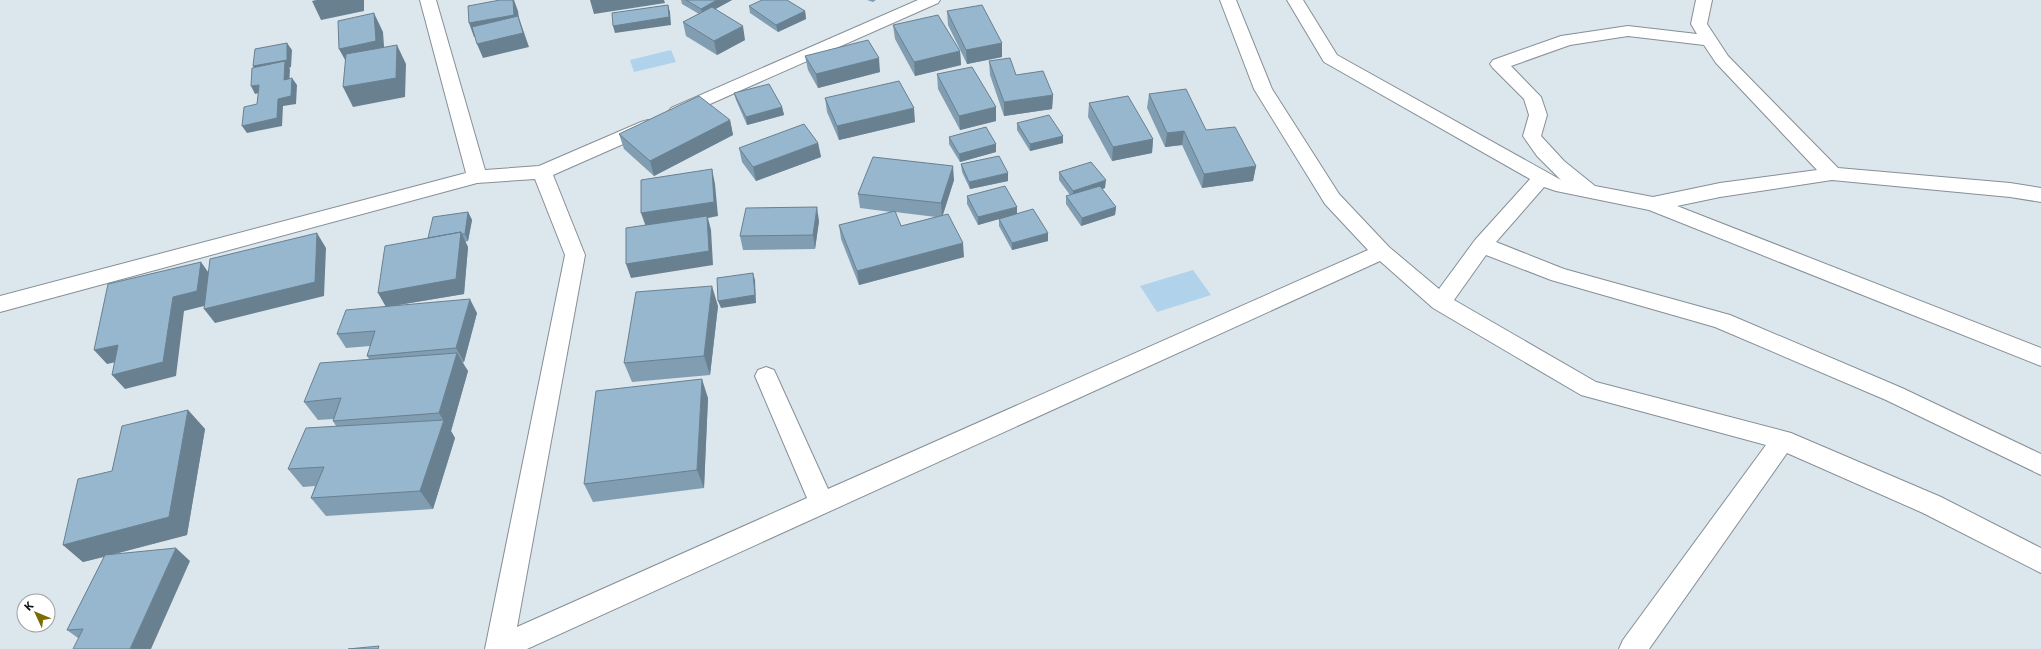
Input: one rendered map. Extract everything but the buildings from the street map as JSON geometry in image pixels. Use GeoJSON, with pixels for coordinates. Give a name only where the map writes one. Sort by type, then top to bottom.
{"type":"FeatureCollection","features":[{"type":"Feature","properties":{"kind":"street"},"geometry":{"type":"LineString","coordinates":[[428,0],[477,177]]}},
{"type":"Feature","properties":{"kind":"street"},"geometry":{"type":"LineString","coordinates":[[0,304],[477,177],[542,172],[932,0]]}},
{"type":"Feature","properties":{"kind":"street"},"geometry":{"type":"LineString","coordinates":[[1228,0],[1263,89],[1332,199],[1382,252],[1441,302],[1589,389],[1783,440],[1932,505],[2041,561]]}},
{"type":"Feature","properties":{"kind":"street"},"geometry":{"type":"LineString","coordinates":[[1295,0],[1330,58],[1556,185],[1653,204],[2041,357]]}},
{"type":"Feature","properties":{"kind":"street"},"geometry":{"type":"LineString","coordinates":[[1704,0],[1699,24],[1722,60],[1832,174]]}},
{"type":"Feature","properties":{"kind":"street"},"geometry":{"type":"LineString","coordinates":[[1590,192],[1541,150],[1532,136],[1538,115],[1532,97],[1499,64],[1567,40],[1628,30],[1709,40]]}},
{"type":"Feature","properties":{"kind":"street"},"geometry":{"type":"LineString","coordinates":[[499,648],[575,255],[542,172]]}},
{"type":"Feature","properties":{"kind":"street"},"geometry":{"type":"LineString","coordinates":[[1653,204],[1720,190],[1832,174],[2010,190],[2041,195]]}},
{"type":"Feature","properties":{"kind":"street"},"geometry":{"type":"LineString","coordinates":[[1441,302],[1482,244],[1542,177]]}},
{"type":"Feature","properties":{"kind":"street"},"geometry":{"type":"LineString","coordinates":[[1482,244],[1558,275],[1722,322],[1894,394],[2041,465]]}},
{"type":"Feature","properties":{"kind":"street"},"geometry":{"type":"LineString","coordinates":[[499,648],[1382,252]]}},
{"type":"Feature","properties":{"kind":"street"},"geometry":{"type":"LineString","coordinates":[[766,376],[822,504]]}},
{"type":"Feature","properties":{"kind":"street"},"geometry":{"type":"LineString","coordinates":[[1633,649],[1783,440]]}},
{"type":"Feature","properties":{"kind":"water"},"geometry":{"type":"Polygon","coordinates":[[[671,50],[676,62],[634,72],[630,60],[671,50]]]}},
{"type":"Feature","properties":{"kind":"water"},"geometry":{"type":"Polygon","coordinates":[[[1193,270],[1211,295],[1157,312],[1140,286],[1193,270]]]}}]}
